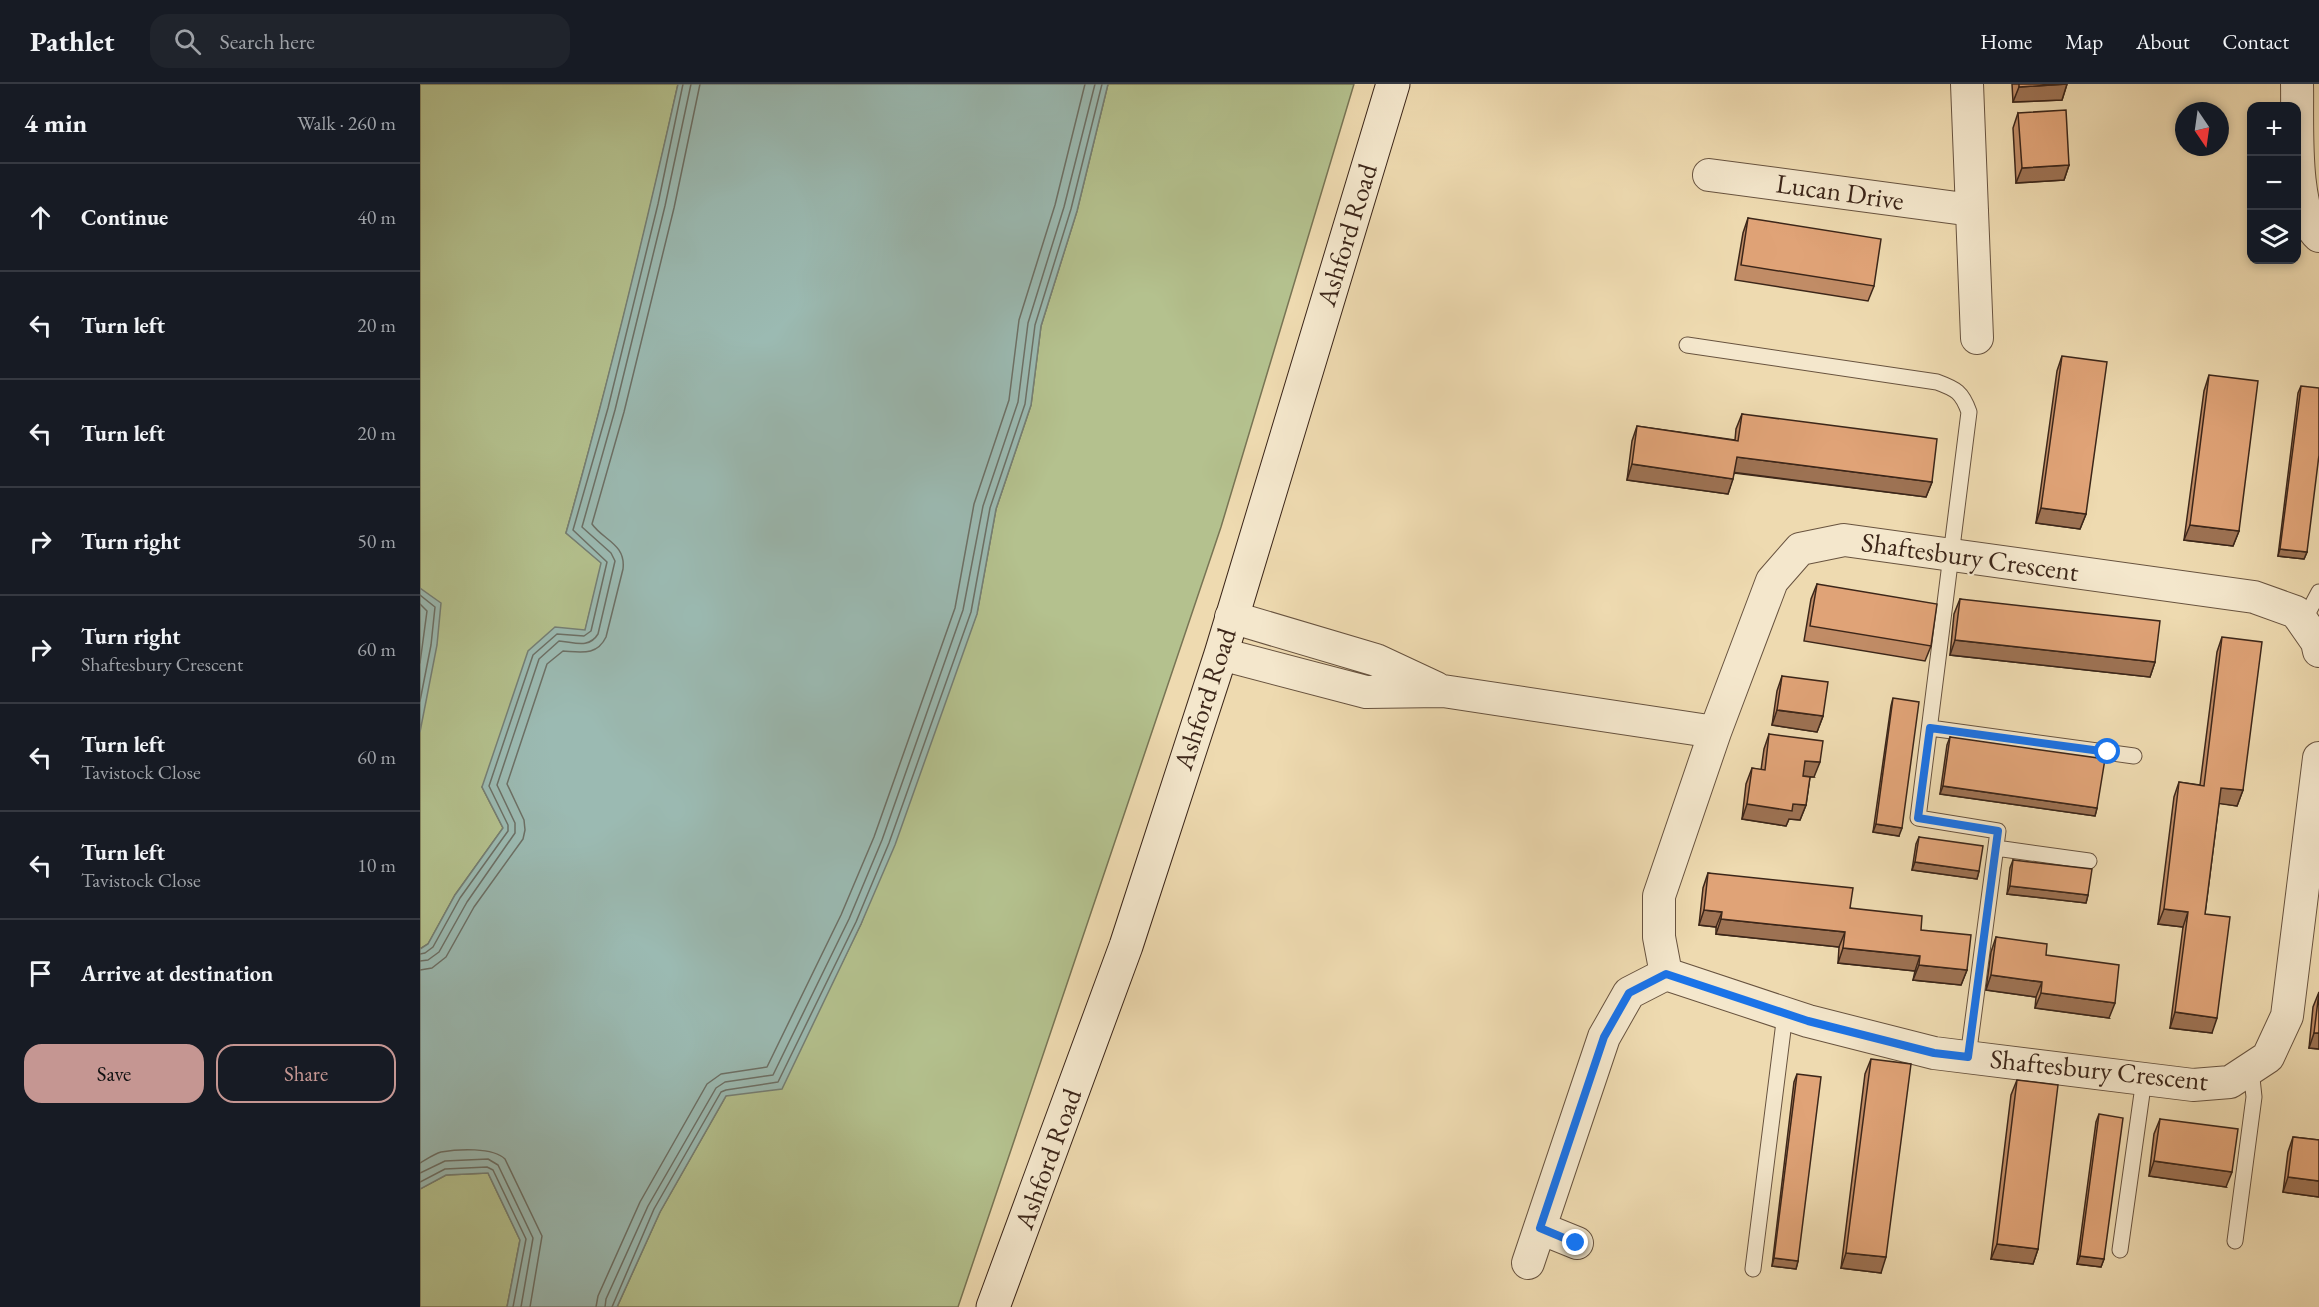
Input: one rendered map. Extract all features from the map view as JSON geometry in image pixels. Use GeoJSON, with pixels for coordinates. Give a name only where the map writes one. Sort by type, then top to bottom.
{"type":"FeatureCollection","features":[{"type":"Feature","properties":{"kind":"main road","name":"Ashford Road"},"geometry":{"type":"LineString","coordinates":[[993,1307],[1126,946],[1221,654],[1393,84]]}},
{"type":"Feature","properties":{"kind":"street"},"geometry":{"type":"LineString","coordinates":[[1967,84],[1977,338]]}},
{"type":"Feature","properties":{"kind":"street"},"geometry":{"type":"LineString","coordinates":[[2297,84],[2299,170],[2303,207],[2313,231],[2319,236]]}},
{"type":"Feature","properties":{"kind":"street","name":"Lucan Drive"},"geometry":{"type":"LineString","coordinates":[[1709,175],[1972,210]]}},
{"type":"Feature","properties":{"kind":"street","name":"Shaftesbury Crescent"},"geometry":{"type":"LineString","coordinates":[[2319,651],[2317,642],[2296,612],[2254,597],[1844,540],[1800,549],[1772,581],[1715,732],[1659,896],[1659,938],[1666,974],[1785,1014],[1934,1053],[2193,1085],[2230,1082],[2268,1057],[2287,1016],[2303,925],[2319,758]]}},
{"type":"Feature","properties":{"kind":"street"},"geometry":{"type":"LineString","coordinates":[[1231,617],[1376,660],[1443,691]]}},
{"type":"Feature","properties":{"kind":"street"},"geometry":{"type":"LineString","coordinates":[[1221,654],[1366,692],[1443,691],[1715,732]]}},
{"type":"Feature","properties":{"kind":"street"},"geometry":{"type":"LineString","coordinates":[[1528,1263],[1604,1037],[1629,993],[1666,974]]}},
{"type":"Feature","properties":{"kind":"street"},"geometry":{"type":"LineString","coordinates":[[1540,1228],[1576,1243]]}},
{"type":"Feature","properties":{"kind":"lane"},"geometry":{"type":"LineString","coordinates":[[1687,345],[1937,382],[1956,389],[1969,412],[1953,555],[1918,818],[1998,831],[1968,1057]]}},
{"type":"Feature","properties":{"kind":"lane"},"geometry":{"type":"LineString","coordinates":[[2303,622],[2319,592]]}},
{"type":"Feature","properties":{"kind":"lane"},"geometry":{"type":"LineString","coordinates":[[1930,728],[2134,756]]}},
{"type":"Feature","properties":{"kind":"lane"},"geometry":{"type":"LineString","coordinates":[[1996,848],[2089,861]]}},
{"type":"Feature","properties":{"kind":"lane"},"geometry":{"type":"LineString","coordinates":[[1753,1269],[1785,1014]]}},
{"type":"Feature","properties":{"kind":"lane"},"geometry":{"type":"LineString","coordinates":[[2235,1241],[2254,1097],[2251,1069]]}},
{"type":"Feature","properties":{"kind":"lane"},"geometry":{"type":"LineString","coordinates":[[2120,1250],[2144,1079]]}},
{"type":"Feature","properties":{"kind":"green space"},"geometry":{"type":"Polygon","coordinates":[[[420,84],[678,84],[625,310],[566,533],[602,563],[585,631],[482,787],[503,828],[455,895],[428,944],[420,949],[420,84]]]}},
{"type":"Feature","properties":{"kind":"green space"},"geometry":{"type":"Polygon","coordinates":[[[1108,84],[1354,84],[1221,527],[958,1307],[617,1307],[660,1212],[726,1096],[828,991],[861,924],[977,613],[996,509],[1031,405],[1041,326],[1077,211],[1108,84]]]}},
{"type":"Feature","properties":{"kind":"green space"},"geometry":{"type":"Polygon","coordinates":[[[488,1173],[520,1240],[507,1307],[420,1307],[420,1189],[446,1175],[488,1173]]]}},
{"type":"Feature","properties":{"kind":"water"},"geometry":{"type":"Polygon","coordinates":[[[678,84],[1108,84],[1077,211],[1041,326],[1031,405],[996,509],[977,614],[895,845],[861,924],[782,1089],[726,1096],[660,1212],[617,1307],[507,1307],[520,1240],[488,1173],[446,1175],[420,1189],[420,949],[428,944],[455,895],[503,828],[482,787],[528,651],[555,627],[585,630],[601,563],[566,533],[625,310],[678,84]]]}},
{"type":"Feature","properties":{"kind":"water"},"geometry":{"type":"Polygon","coordinates":[[[420,588],[441,603],[437,645],[420,732],[420,588]]]}},
{"type":"Feature","properties":{"kind":"building"},"geometry":{"type":"Polygon","coordinates":[[[2019,84],[2067,84],[2019,87],[2019,84]]]}},
{"type":"Feature","properties":{"kind":"building"},"geometry":{"type":"Polygon","coordinates":[[[2066,110],[2069,165],[2022,168],[2018,113],[2066,110]]]}},
{"type":"Feature","properties":{"kind":"building"},"geometry":{"type":"Polygon","coordinates":[[[1748,218],[1881,239],[1874,286],[1741,265],[1748,218]]]}},
{"type":"Feature","properties":{"kind":"building"},"geometry":{"type":"Polygon","coordinates":[[[2062,356],[2107,362],[2086,514],[2041,508],[2062,356]]]}},
{"type":"Feature","properties":{"kind":"building"},"geometry":{"type":"Polygon","coordinates":[[[2209,375],[2258,381],[2239,531],[2190,525],[2209,375]]]}},
{"type":"Feature","properties":{"kind":"building"},"geometry":{"type":"Polygon","coordinates":[[[2301,386],[2319,388],[2319,455],[2307,552],[2280,549],[2301,386]]]}},
{"type":"Feature","properties":{"kind":"building"},"geometry":{"type":"Polygon","coordinates":[[[1742,414],[1937,439],[1932,482],[1737,457],[1733,479],[1632,464],[1637,426],[1738,441],[1742,414]]]}},
{"type":"Feature","properties":{"kind":"building"},"geometry":{"type":"Polygon","coordinates":[[[1817,584],[1937,604],[1931,646],[1810,626],[1817,584]]]}},
{"type":"Feature","properties":{"kind":"building"},"geometry":{"type":"Polygon","coordinates":[[[1960,599],[2160,621],[2155,662],[1955,640],[1960,599]]]}},
{"type":"Feature","properties":{"kind":"building"},"geometry":{"type":"Polygon","coordinates":[[[2222,637],[2262,642],[2243,790],[2221,788],[2205,914],[2230,917],[2217,1018],[2175,1012],[2188,912],[2164,909],[2179,782],[2204,786],[2222,637]]]}},
{"type":"Feature","properties":{"kind":"building"},"geometry":{"type":"Polygon","coordinates":[[[1782,676],[1828,682],[1823,716],[1777,710],[1782,676]]]}},
{"type":"Feature","properties":{"kind":"building"},"geometry":{"type":"Polygon","coordinates":[[[1893,698],[1919,702],[1902,828],[1876,824],[1893,698]]]}},
{"type":"Feature","properties":{"kind":"building"},"geometry":{"type":"Polygon","coordinates":[[[1769,734],[1823,741],[1820,762],[1805,761],[1803,776],[1810,777],[1806,805],[1793,804],[1792,811],[1747,804],[1752,768],[1765,770],[1769,734]]]}},
{"type":"Feature","properties":{"kind":"building"},"geometry":{"type":"Polygon","coordinates":[[[1950,737],[2105,759],[2097,808],[1943,786],[1950,737]]]}},
{"type":"Feature","properties":{"kind":"building"},"geometry":{"type":"Polygon","coordinates":[[[1919,837],[1983,846],[1979,871],[1915,862],[1919,837]]]}},
{"type":"Feature","properties":{"kind":"building"},"geometry":{"type":"Polygon","coordinates":[[[2013,860],[2092,869],[2088,895],[2010,886],[2013,860]]]}},
{"type":"Feature","properties":{"kind":"building"},"geometry":{"type":"Polygon","coordinates":[[[1708,873],[1853,888],[1850,908],[1922,916],[1921,930],[1971,935],[1967,970],[1919,965],[1920,956],[1843,948],[1845,932],[1721,919],[1722,912],[1704,910],[1708,873]]]}},
{"type":"Feature","properties":{"kind":"building"},"geometry":{"type":"Polygon","coordinates":[[[1996,937],[2047,944],[2046,955],[2119,965],[2115,1003],[2041,993],[2042,982],[1991,975],[1996,937]]]}},
{"type":"Feature","properties":{"kind":"building"},"geometry":{"type":"Polygon","coordinates":[[[2319,992],[2319,1033],[2314,1033],[2319,992]]]}},
{"type":"Feature","properties":{"kind":"building"},"geometry":{"type":"Polygon","coordinates":[[[1871,1059],[1911,1064],[1886,1257],[1846,1253],[1871,1059]]]}},
{"type":"Feature","properties":{"kind":"building"},"geometry":{"type":"Polygon","coordinates":[[[1797,1074],[1821,1077],[1798,1261],[1774,1258],[1797,1074]]]}},
{"type":"Feature","properties":{"kind":"building"},"geometry":{"type":"Polygon","coordinates":[[[2017,1080],[2058,1085],[2038,1249],[1997,1244],[2017,1080]]]}},
{"type":"Feature","properties":{"kind":"building"},"geometry":{"type":"Polygon","coordinates":[[[2099,1114],[2123,1118],[2104,1259],[2080,1256],[2099,1114]]]}},
{"type":"Feature","properties":{"kind":"building"},"geometry":{"type":"Polygon","coordinates":[[[2160,1119],[2238,1129],[2232,1172],[2154,1161],[2160,1119]]]}},
{"type":"Feature","properties":{"kind":"building"},"geometry":{"type":"Polygon","coordinates":[[[2293,1137],[2319,1140],[2319,1181],[2288,1177],[2293,1137]]]}},
{"type":"Feature","properties":{"kind":"route"},"geometry":{"type":"LineString","coordinates":[[1576,1243],[1540,1228],[1604,1037],[1629,993],[1666,974],[1808,1021],[1934,1053],[1968,1057],[1998,831],[1918,818],[1930,728],[2108,752]]}}]}
